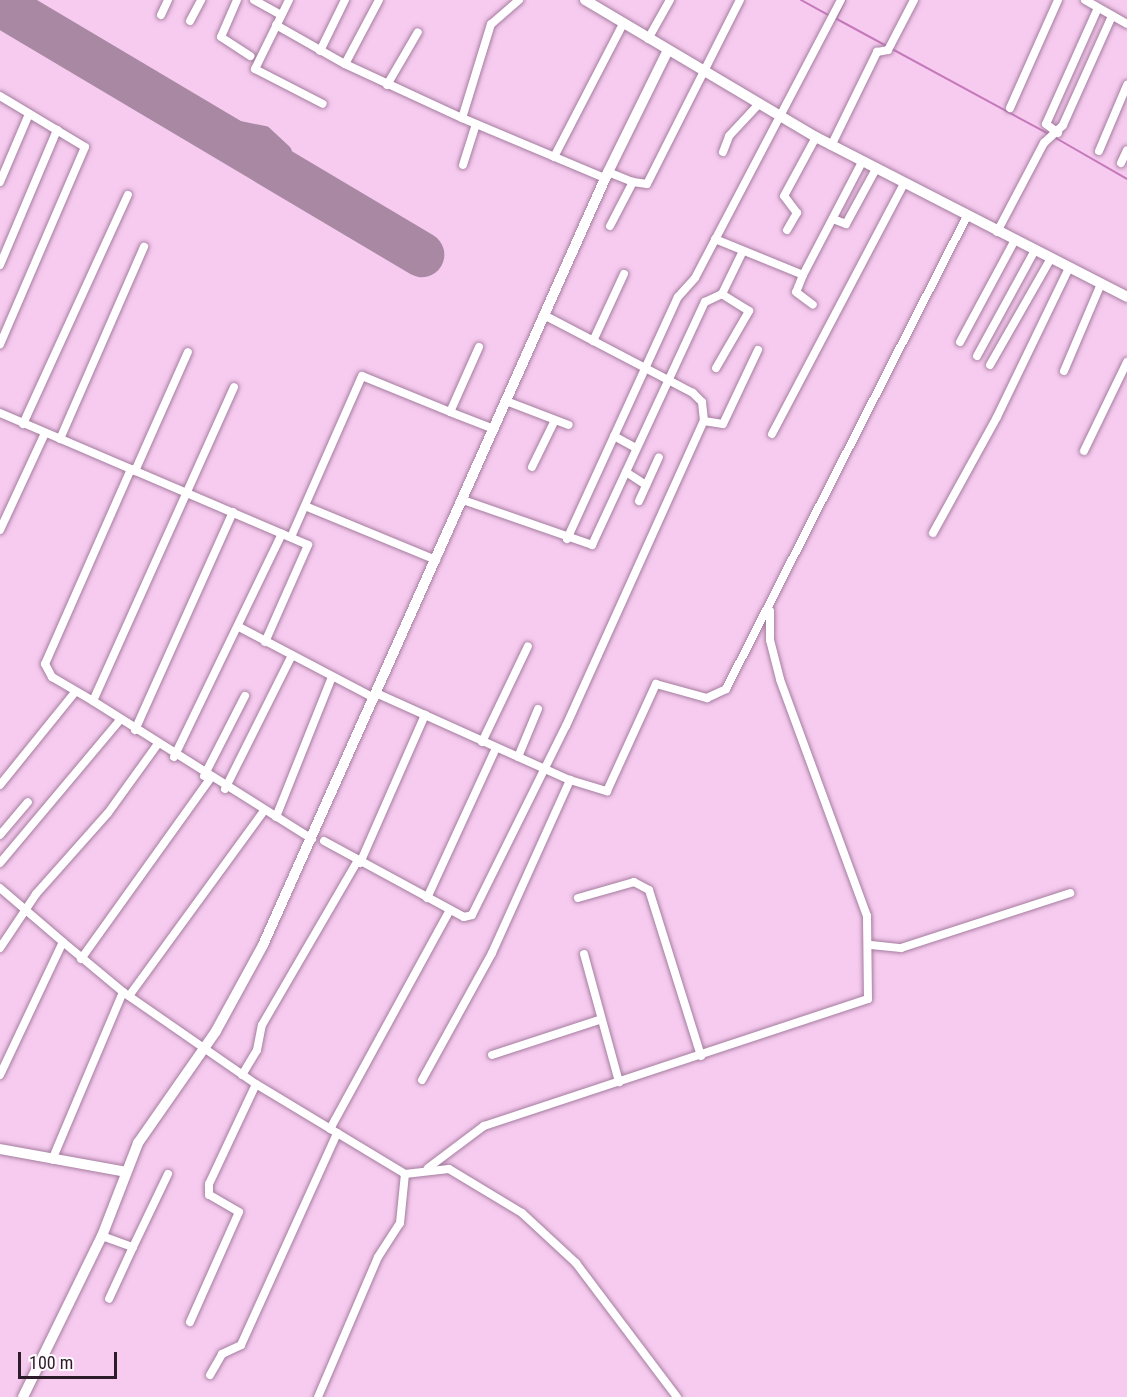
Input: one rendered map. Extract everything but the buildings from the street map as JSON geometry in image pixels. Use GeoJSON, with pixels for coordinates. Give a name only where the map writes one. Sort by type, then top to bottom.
{"type":"FeatureCollection","features":[{"type":"Feature","properties":{"kind":"street"},"geometry":{"type":"LineString","coordinates":[[161,15],[168,0]]}},
{"type":"Feature","properties":{"kind":"street"},"geometry":{"type":"LineString","coordinates":[[190,21],[201,0]]}},
{"type":"Feature","properties":{"kind":"street"},"geometry":{"type":"LineString","coordinates":[[237,0],[220,37],[249,56]]}},
{"type":"Feature","properties":{"kind":"street"},"geometry":{"type":"LineString","coordinates":[[254,0],[281,15]]}},
{"type":"Feature","properties":{"kind":"street"},"geometry":{"type":"LineString","coordinates":[[289,0],[255,69],[322,104]]}},
{"type":"Feature","properties":{"kind":"street"},"geometry":{"type":"LineString","coordinates":[[320,51],[345,0]]}},
{"type":"Feature","properties":{"kind":"street"},"geometry":{"type":"LineString","coordinates":[[345,64],[379,0]]}},
{"type":"Feature","properties":{"kind":"street"},"geometry":{"type":"LineString","coordinates":[[462,118],[491,24],[519,0]]}},
{"type":"Feature","properties":{"kind":"street"},"geometry":{"type":"LineString","coordinates":[[585,0],[702,73],[831,146],[1127,297]]}},
{"type":"Feature","properties":{"kind":"street"},"geometry":{"type":"LineString","coordinates":[[648,39],[670,0]]}},
{"type":"Feature","properties":{"kind":"street"},"geometry":{"type":"LineString","coordinates":[[276,25],[320,51],[387,85],[476,124],[554,157],[607,175],[647,183],[740,0]]}},
{"type":"Feature","properties":{"kind":"street"},"geometry":{"type":"LineString","coordinates":[[567,539],[678,297],[693,283],[841,0]]}},
{"type":"Feature","properties":{"kind":"street"},"geometry":{"type":"LineString","coordinates":[[831,146],[877,52],[889,48],[914,0]]}},
{"type":"Feature","properties":{"kind":"street"},"geometry":{"type":"LineString","coordinates":[[1010,108],[1058,0]]}},
{"type":"Feature","properties":{"kind":"street"},"geometry":{"type":"LineString","coordinates":[[1085,0],[1127,24]]}},
{"type":"Feature","properties":{"kind":"street"},"geometry":{"type":"LineString","coordinates":[[1057,134],[1046,124],[1098,8]]}},
{"type":"Feature","properties":{"kind":"street"},"geometry":{"type":"LineString","coordinates":[[997,232],[1046,141],[1057,134],[1112,16]]}},
{"type":"Feature","properties":{"kind":"street"},"geometry":{"type":"LineString","coordinates":[[554,157],[623,24]]}},
{"type":"Feature","properties":{"kind":"street"},"geometry":{"type":"LineString","coordinates":[[387,85],[418,32]]}},
{"type":"Feature","properties":{"kind":"street"},"geometry":{"type":"LineString","coordinates":[[23,1397],[102,1236],[144,1131],[205,1048],[263,945],[318,839],[375,695],[607,175],[667,52]]}},
{"type":"Feature","properties":{"kind":"street"},"geometry":{"type":"LineString","coordinates":[[1099,151],[1127,85]]}},
{"type":"Feature","properties":{"kind":"street"},"geometry":{"type":"LineString","coordinates":[[0,96],[85,147],[0,344]]}},
{"type":"Feature","properties":{"kind":"street"},"geometry":{"type":"LineString","coordinates":[[723,152],[729,136],[758,105]]}},
{"type":"Feature","properties":{"kind":"street"},"geometry":{"type":"LineString","coordinates":[[0,182],[29,114]]}},
{"type":"Feature","properties":{"kind":"street"},"geometry":{"type":"LineString","coordinates":[[463,165],[476,124]]}},
{"type":"Feature","properties":{"kind":"street"},"geometry":{"type":"LineString","coordinates":[[0,265],[57,130]]}},
{"type":"Feature","properties":{"kind":"street"},"geometry":{"type":"LineString","coordinates":[[787,230],[797,213],[785,193],[816,137]]}},
{"type":"Feature","properties":{"kind":"street"},"geometry":{"type":"LineString","coordinates":[[1121,163],[1127,150]]}},
{"type":"Feature","properties":{"kind":"street"},"geometry":{"type":"LineString","coordinates":[[813,305],[796,292],[862,162]]}},
{"type":"Feature","properties":{"kind":"street"},"geometry":{"type":"LineString","coordinates":[[833,219],[846,224],[876,169]]}},
{"type":"Feature","properties":{"kind":"street"},"geometry":{"type":"LineString","coordinates":[[610,226],[633,182]]}},
{"type":"Feature","properties":{"kind":"street"},"geometry":{"type":"LineString","coordinates":[[772,434],[904,184]]}},
{"type":"Feature","properties":{"kind":"street"},"geometry":{"type":"LineString","coordinates":[[26,419],[128,195]]}},
{"type":"Feature","properties":{"kind":"street"},"geometry":{"type":"LineString","coordinates":[[239,627],[332,677],[425,715],[570,780],[608,791],[658,683],[707,698],[722,693],[770,607],[967,216]]}},
{"type":"Feature","properties":{"kind":"street"},"geometry":{"type":"LineString","coordinates":[[715,240],[803,275]]}},
{"type":"Feature","properties":{"kind":"street"},"geometry":{"type":"LineString","coordinates":[[960,342],[1015,240]]}},
{"type":"Feature","properties":{"kind":"street"},"geometry":{"type":"LineString","coordinates":[[60,440],[144,247]]}},
{"type":"Feature","properties":{"kind":"street"},"geometry":{"type":"LineString","coordinates":[[977,356],[1035,250]]}},
{"type":"Feature","properties":{"kind":"street"},"geometry":{"type":"LineString","coordinates":[[463,500],[567,539],[595,542],[667,380],[705,302],[722,294],[743,251]]}},
{"type":"Feature","properties":{"kind":"street"},"geometry":{"type":"LineString","coordinates":[[990,365],[1051,258]]}},
{"type":"Feature","properties":{"kind":"street"},"geometry":{"type":"LineString","coordinates":[[933,533],[998,417],[1069,268]]}},
{"type":"Feature","properties":{"kind":"street"},"geometry":{"type":"LineString","coordinates":[[593,341],[624,274]]}},
{"type":"Feature","properties":{"kind":"street"},"geometry":{"type":"LineString","coordinates":[[1064,371],[1101,284]]}},
{"type":"Feature","properties":{"kind":"street"},"geometry":{"type":"LineString","coordinates":[[716,368],[749,311],[722,294]]}},
{"type":"Feature","properties":{"kind":"street"},"geometry":{"type":"LineString","coordinates":[[188,352],[45,664],[75,692],[225,789],[426,898],[450,910],[472,915],[544,768],[704,421],[699,397],[544,315]]}},
{"type":"Feature","properties":{"kind":"street"},"geometry":{"type":"LineString","coordinates":[[450,412],[479,347]]}},
{"type":"Feature","properties":{"kind":"street"},"geometry":{"type":"LineString","coordinates":[[704,421],[723,424],[758,350]]}},
{"type":"Feature","properties":{"kind":"street"},"geometry":{"type":"LineString","coordinates":[[1084,451],[1127,362]]}},
{"type":"Feature","properties":{"kind":"street"},"geometry":{"type":"LineString","coordinates":[[293,533],[362,376],[494,429]]}},
{"type":"Feature","properties":{"kind":"street"},"geometry":{"type":"LineString","coordinates":[[93,702],[234,387]]}},
{"type":"Feature","properties":{"kind":"street"},"geometry":{"type":"LineString","coordinates":[[506,401],[569,425]]}},
{"type":"Feature","properties":{"kind":"street"},"geometry":{"type":"LineString","coordinates":[[0,425],[2,414],[26,419],[45,433],[60,440],[136,466],[186,492],[282,534],[293,533],[310,547],[265,642]]}},
{"type":"Feature","properties":{"kind":"street"},"geometry":{"type":"LineString","coordinates":[[532,467],[555,420]]}},
{"type":"Feature","properties":{"kind":"street"},"geometry":{"type":"LineString","coordinates":[[0,530],[45,433]]}},
{"type":"Feature","properties":{"kind":"street"},"geometry":{"type":"LineString","coordinates":[[614,436],[636,448]]}},
{"type":"Feature","properties":{"kind":"street"},"geometry":{"type":"LineString","coordinates":[[639,501],[658,457]]}},
{"type":"Feature","properties":{"kind":"street"},"geometry":{"type":"LineString","coordinates":[[626,472],[646,485]]}},
{"type":"Feature","properties":{"kind":"street"},"geometry":{"type":"LineString","coordinates":[[305,506],[436,560]]}},
{"type":"Feature","properties":{"kind":"street"},"geometry":{"type":"LineString","coordinates":[[135,730],[233,512]]}},
{"type":"Feature","properties":{"kind":"street"},"geometry":{"type":"LineString","coordinates":[[174,757],[239,627],[282,534]]}},
{"type":"Feature","properties":{"kind":"street"},"geometry":{"type":"LineString","coordinates":[[428,1168],[476,1129],[868,999],[871,945],[838,831],[780,679],[770,640],[770,607]]}},
{"type":"Feature","properties":{"kind":"street"},"geometry":{"type":"LineString","coordinates":[[482,741],[528,646]]}},
{"type":"Feature","properties":{"kind":"street"},"geometry":{"type":"LineString","coordinates":[[225,789],[291,657]]}},
{"type":"Feature","properties":{"kind":"street"},"geometry":{"type":"LineString","coordinates":[[276,817],[332,677]]}},
{"type":"Feature","properties":{"kind":"street"},"geometry":{"type":"LineString","coordinates":[[0,785],[75,692]]}},
{"type":"Feature","properties":{"kind":"street"},"geometry":{"type":"LineString","coordinates":[[81,959],[207,778],[245,696]]}},
{"type":"Feature","properties":{"kind":"street"},"geometry":{"type":"LineString","coordinates":[[518,757],[538,709]]}},
{"type":"Feature","properties":{"kind":"street"},"geometry":{"type":"LineString","coordinates":[[242,1075],[257,1050],[262,1025],[359,863],[425,715]]}},
{"type":"Feature","properties":{"kind":"street"},"geometry":{"type":"LineString","coordinates":[[0,863],[120,720]]}},
{"type":"Feature","properties":{"kind":"street"},"geometry":{"type":"LineString","coordinates":[[0,948],[27,907],[108,813],[157,745]]}},
{"type":"Feature","properties":{"kind":"street"},"geometry":{"type":"LineString","coordinates":[[426,898],[496,748]]}},
{"type":"Feature","properties":{"kind":"street"},"geometry":{"type":"LineString","coordinates":[[422,1080],[492,953],[570,780]]}},
{"type":"Feature","properties":{"kind":"street"},"geometry":{"type":"LineString","coordinates":[[0,835],[28,802]]}},
{"type":"Feature","properties":{"kind":"street"},"geometry":{"type":"LineString","coordinates":[[52,1160],[126,994],[264,811]]}},
{"type":"Feature","properties":{"kind":"street"},"geometry":{"type":"LineString","coordinates":[[578,898],[634,882],[649,890],[701,1056]]}},
{"type":"Feature","properties":{"kind":"street"},"geometry":{"type":"LineString","coordinates":[[0,888],[27,907],[81,959],[126,994],[256,1084],[405,1174],[428,1168],[459,1173],[556,1242],[677,1397]]}},
{"type":"Feature","properties":{"kind":"street"},"geometry":{"type":"LineString","coordinates":[[871,945],[901,948],[1070,893]]}},
{"type":"Feature","properties":{"kind":"street"},"geometry":{"type":"LineString","coordinates":[[330,1129],[450,910]]}},
{"type":"Feature","properties":{"kind":"street"},"geometry":{"type":"LineString","coordinates":[[0,1075],[63,942]]}},
{"type":"Feature","properties":{"kind":"street"},"geometry":{"type":"LineString","coordinates":[[584,954],[599,1020],[619,1082]]}},
{"type":"Feature","properties":{"kind":"street"},"geometry":{"type":"LineString","coordinates":[[492,1055],[599,1020]]}},
{"type":"Feature","properties":{"kind":"street"},"geometry":{"type":"LineString","coordinates":[[190,1322],[239,1212],[209,1195],[209,1184],[256,1084]]}},
{"type":"Feature","properties":{"kind":"street"},"geometry":{"type":"LineString","coordinates":[[210,1375],[222,1353],[241,1345],[338,1133]]}},
{"type":"Feature","properties":{"kind":"street"},"geometry":{"type":"LineString","coordinates":[[0,1149],[126,1172]]}},
{"type":"Feature","properties":{"kind":"street"},"geometry":{"type":"LineString","coordinates":[[109,1299],[168,1174]]}},
{"type":"Feature","properties":{"kind":"street"},"geometry":{"type":"LineString","coordinates":[[318,1397],[378,1257],[400,1223],[405,1174]]}},
{"type":"Feature","properties":{"kind":"street"},"geometry":{"type":"LineString","coordinates":[[102,1236],[133,1247]]}},
{"type":"Feature","properties":{"kind":"waterway"},"geometry":{"type":"LineString","coordinates":[[801,0],[830,16]]}},
{"type":"Feature","properties":{"kind":"waterway"},"geometry":{"type":"LineString","coordinates":[[836,19],[845,0]]}},
{"type":"Feature","properties":{"kind":"waterway"},"geometry":{"type":"LineString","coordinates":[[835,18],[1049,134]]}},
{"type":"Feature","properties":{"kind":"waterway"},"geometry":{"type":"LineString","coordinates":[[1054,137],[1127,179]]}},
{"type":"Feature","properties":{"kind":"taxiway"},"geometry":{"type":"LineString","coordinates":[[197,121],[264,135],[283,153],[274,166]]}},
{"type":"Feature","properties":{"kind":"runway"},"geometry":{"type":"LineString","coordinates":[[0,4],[421,254]]}}]}
